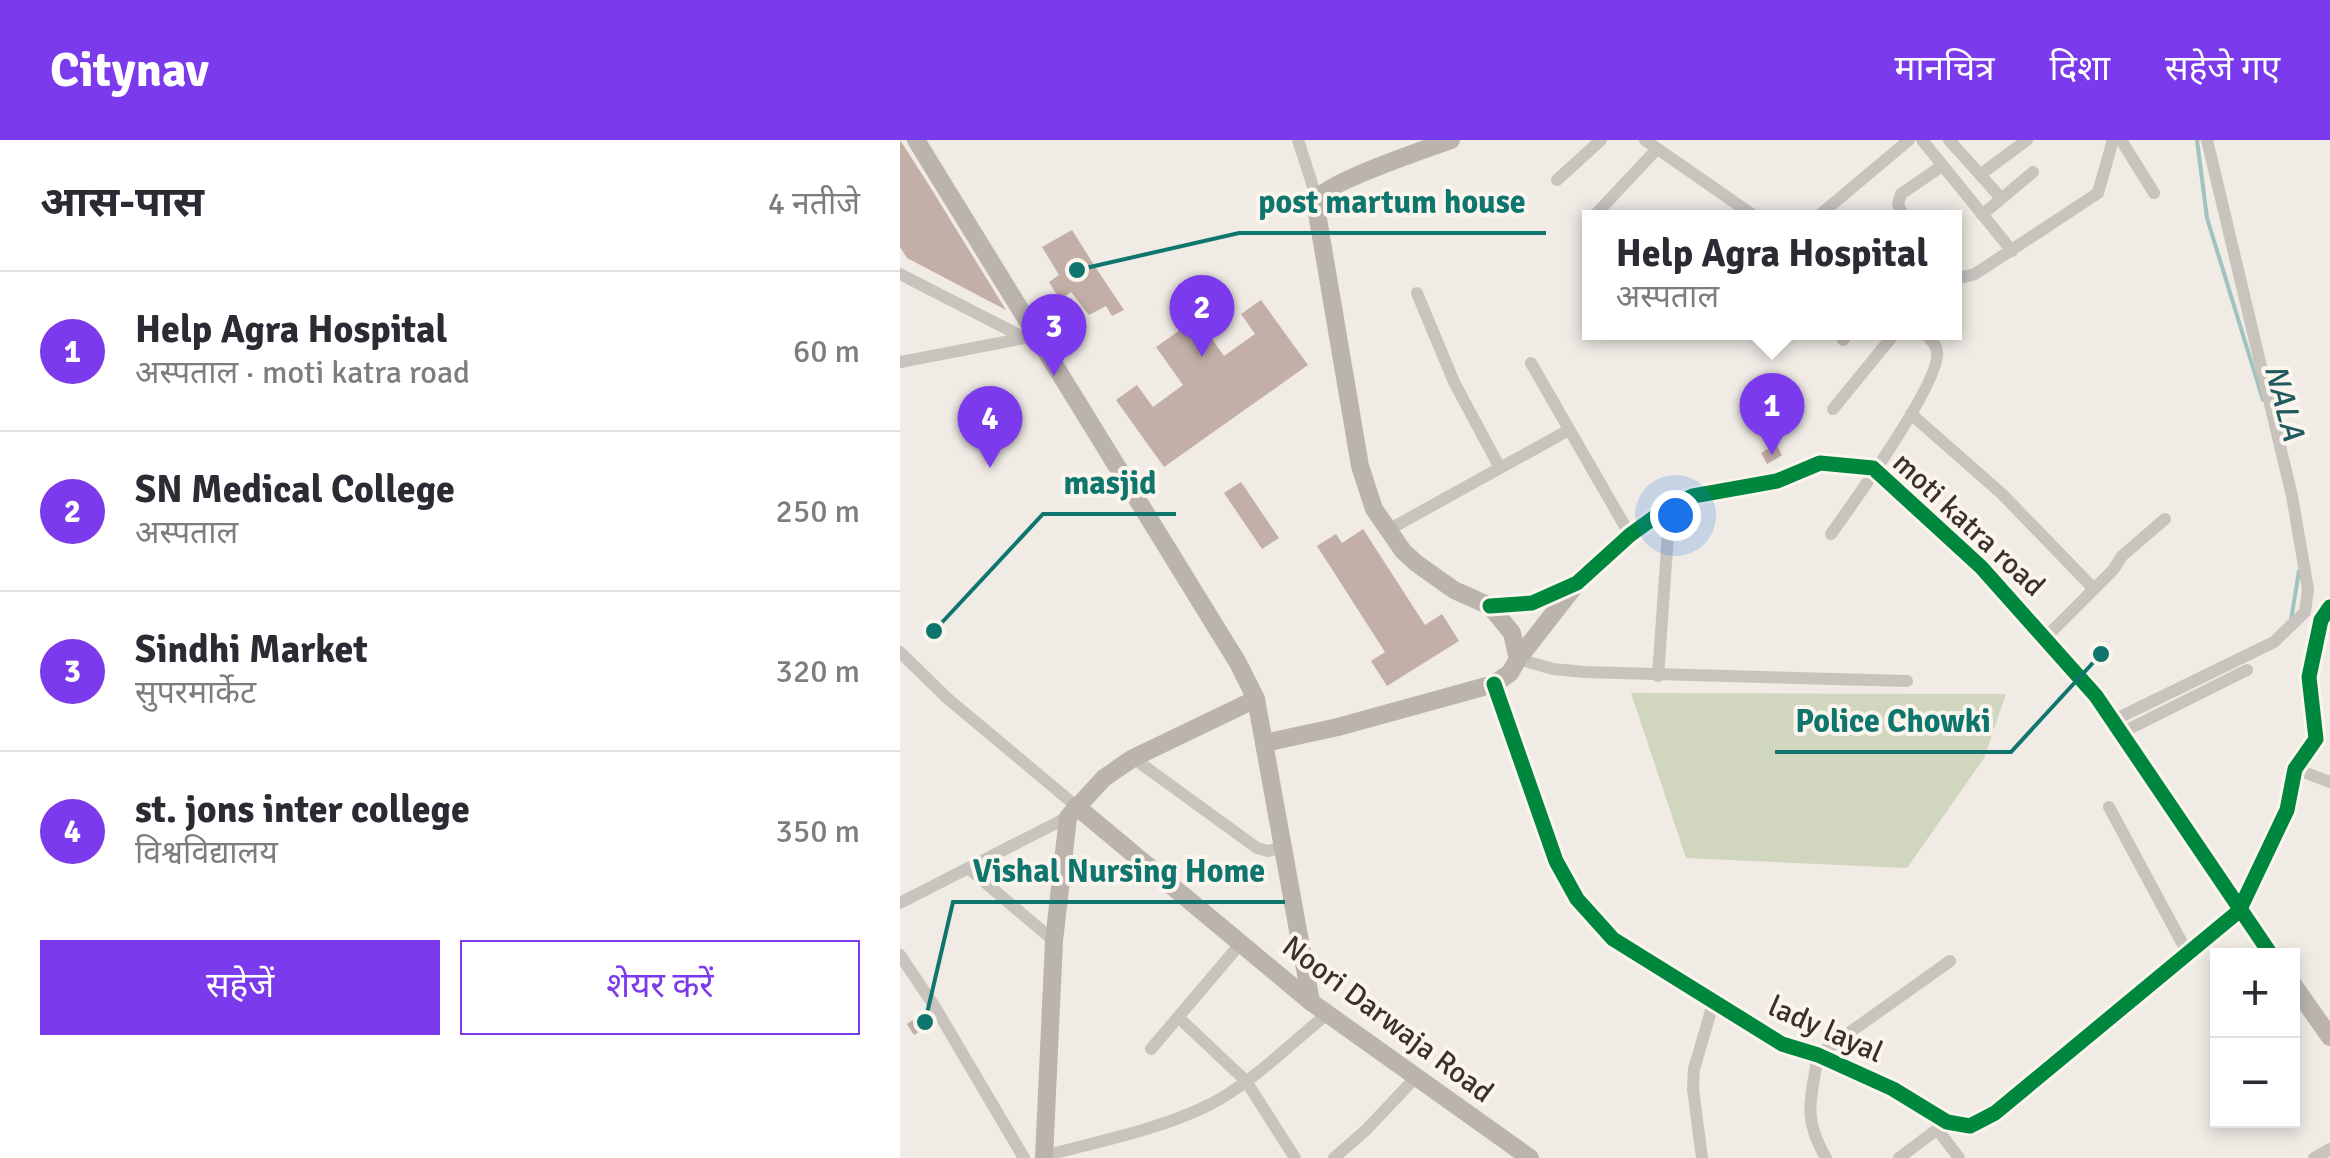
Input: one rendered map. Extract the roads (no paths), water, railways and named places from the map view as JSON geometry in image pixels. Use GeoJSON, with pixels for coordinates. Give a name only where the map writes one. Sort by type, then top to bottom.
{"type":"FeatureCollection","features":[{"type":"Feature","properties":{"kind":"street"},"geometry":{"type":"LineString","coordinates":[[916,140],[1032,339],[1238,663],[1256,699],[1319,1008],[1246,1081],[1189,1113],[1044,1157],[1054,941],[1072,812]]}},
{"type":"Feature","properties":{"kind":"street"},"geometry":{"type":"LineString","coordinates":[[1298,140],[1316,196],[1360,466],[1374,509],[1403,550],[1432,575],[1470,599],[1490,606],[1512,633],[1518,660]]}},
{"type":"Feature","properties":{"kind":"street"},"geometry":{"type":"LineString","coordinates":[[1316,196],[1451,140]]}},
{"type":"Feature","properties":{"kind":"street"},"geometry":{"type":"LineString","coordinates":[[1557,180],[1600,140]]}},
{"type":"Feature","properties":{"kind":"street"},"geometry":{"type":"LineString","coordinates":[[1644,140],[1745,210]]}},
{"type":"Feature","properties":{"kind":"street"},"geometry":{"type":"LineString","coordinates":[[1827,210],[1920,140],[2012,251]]}},
{"type":"Feature","properties":{"kind":"street"},"geometry":{"type":"LineString","coordinates":[[1949,140],[2001,198]]}},
{"type":"Feature","properties":{"kind":"street"},"geometry":{"type":"LineString","coordinates":[[1980,174],[2026,140]]}},
{"type":"Feature","properties":{"kind":"street"},"geometry":{"type":"LineString","coordinates":[[1962,277],[1975,274],[2098,193],[2112,140]]}},
{"type":"Feature","properties":{"kind":"street"},"geometry":{"type":"LineString","coordinates":[[2122,140],[2154,193]]}},
{"type":"Feature","properties":{"kind":"street"},"geometry":{"type":"LineString","coordinates":[[2118,726],[2274,642],[2305,612],[2308,588],[2292,496],[2207,140]]}},
{"type":"Feature","properties":{"kind":"street"},"geometry":{"type":"LineString","coordinates":[[1600,210],[1656,150]]}},
{"type":"Feature","properties":{"kind":"street"},"geometry":{"type":"LineString","coordinates":[[1901,210],[1901,194],[1942,166]]}},
{"type":"Feature","properties":{"kind":"street"},"geometry":{"type":"LineString","coordinates":[[1982,215],[2033,172]]}},
{"type":"Feature","properties":{"kind":"street"},"geometry":{"type":"LineString","coordinates":[[900,274],[1032,339]]}},
{"type":"Feature","properties":{"kind":"street"},"geometry":{"type":"LineString","coordinates":[[1417,293],[1454,382],[1500,468]]}},
{"type":"Feature","properties":{"kind":"street"},"geometry":{"type":"LineString","coordinates":[[900,362],[1032,339]]}},
{"type":"Feature","properties":{"kind":"street"},"geometry":{"type":"LineString","coordinates":[[1832,408],[1889,340]]}},
{"type":"Feature","properties":{"kind":"street"},"geometry":{"type":"LineString","coordinates":[[1832,534],[1878,470],[1911,414],[1938,357],[1931,340]]}},
{"type":"Feature","properties":{"kind":"street"},"geometry":{"type":"LineString","coordinates":[[1532,364],[1630,535]]}},
{"type":"Feature","properties":{"kind":"street"},"geometry":{"type":"LineString","coordinates":[[1911,414],[2002,494],[2094,589]]}},
{"type":"Feature","properties":{"kind":"street"},"geometry":{"type":"LineString","coordinates":[[1388,530],[1567,431]]}},
{"type":"Feature","properties":{"kind":"street","name":"moti katra road"},"geometry":{"type":"LineString","coordinates":[[1490,606],[1532,603],[1577,583],[1630,535],[1670,506],[1715,490],[1777,480],[1812,464],[1878,470],[1982,568],[2118,726],[2266,948]]}},
{"type":"Feature","properties":{"kind":"street"},"geometry":{"type":"LineString","coordinates":[[1658,676],[1670,506]]}},
{"type":"Feature","properties":{"kind":"street"},"geometry":{"type":"LineString","coordinates":[[2046,638],[2122,556],[2165,519]]}},
{"type":"Feature","properties":{"kind":"street"},"geometry":{"type":"LineString","coordinates":[[1264,743],[1494,684],[1510,673],[1577,583]]}},
{"type":"Feature","properties":{"kind":"street"},"geometry":{"type":"LineString","coordinates":[[1898,1158],[1942,1126],[1982,1122],[2239,911],[2287,810],[2295,769],[2317,732],[2308,677],[2321,620],[2330,606]]}},
{"type":"Feature","properties":{"kind":"street"},"geometry":{"type":"LineString","coordinates":[[2305,612],[2321,620]]}},
{"type":"Feature","properties":{"kind":"street"},"geometry":{"type":"LineString","coordinates":[[900,652],[1072,812]]}},
{"type":"Feature","properties":{"kind":"street"},"geometry":{"type":"LineString","coordinates":[[1518,660],[1553,669],[1658,676],[1907,681]]}},
{"type":"Feature","properties":{"kind":"street"},"geometry":{"type":"LineString","coordinates":[[2118,726],[2247,670]]}},
{"type":"Feature","properties":{"kind":"street","name":"lady layal"},"geometry":{"type":"LineString","coordinates":[[1494,684],[1556,861],[1578,899],[1614,939],[1782,1044],[1908,1097],[1942,1126]]}},
{"type":"Feature","properties":{"kind":"street"},"geometry":{"type":"LineString","coordinates":[[900,904],[1072,812],[1104,778],[1132,758],[1256,699]]}},
{"type":"Feature","properties":{"kind":"street"},"geometry":{"type":"LineString","coordinates":[[1132,758],[1257,848],[1268,851],[1284,847]]}},
{"type":"Feature","properties":{"kind":"street"},"geometry":{"type":"LineString","coordinates":[[2295,769],[2330,782]]}},
{"type":"Feature","properties":{"kind":"street"},"geometry":{"type":"LineString","coordinates":[[2108,807],[2188,954]]}},
{"type":"Feature","properties":{"kind":"street","name":"Noori Darwaja Road"},"geometry":{"type":"LineString","coordinates":[[1072,812],[1319,1008],[1530,1158]]}},
{"type":"Feature","properties":{"kind":"street"},"geometry":{"type":"LineString","coordinates":[[968,868],[1054,941]]}},
{"type":"Feature","properties":{"kind":"street"},"geometry":{"type":"LineString","coordinates":[[1151,1049],[1241,943]]}},
{"type":"Feature","properties":{"kind":"street"},"geometry":{"type":"LineString","coordinates":[[900,956],[935,1007],[1024,1158]]}},
{"type":"Feature","properties":{"kind":"street"},"geometry":{"type":"LineString","coordinates":[[1826,1158],[1810,1127],[1818,1056],[1950,962]]}},
{"type":"Feature","properties":{"kind":"street"},"geometry":{"type":"LineString","coordinates":[[2300,994],[2330,1036]]}},
{"type":"Feature","properties":{"kind":"street"},"geometry":{"type":"LineString","coordinates":[[1702,1158],[1694,1069],[1714,1004]]}},
{"type":"Feature","properties":{"kind":"street"},"geometry":{"type":"LineString","coordinates":[[1178,1017],[1246,1081],[1294,1158]]}},
{"type":"Feature","properties":{"kind":"street"},"geometry":{"type":"LineString","coordinates":[[1334,1158],[1416,1077]]}},
{"type":"Feature","properties":{"kind":"street"},"geometry":{"type":"LineString","coordinates":[[1942,1126],[1959,1158]]}},
{"type":"Feature","properties":{"kind":"street"},"geometry":{"type":"LineString","coordinates":[[2314,1158],[2330,1148]]}},
{"type":"Feature","properties":{"kind":"waterway","name":"NALA"},"geometry":{"type":"LineString","coordinates":[[2197,140],[2207,218],[2263,400]]}},
{"type":"Feature","properties":{"kind":"waterway","name":"NALA"},"geometry":{"type":"LineString","coordinates":[[2291,620],[2299,571]]}},
{"type":"Feature","properties":{"kind":"place","name":"post martum house"},"geometry":{"type":"Point","coordinates":[1077,270]}},
{"type":"Feature","properties":{"kind":"place","name":"SN Medical College"},"geometry":{"type":"Point","coordinates":[1202,357]}},
{"type":"Feature","properties":{"kind":"place","name":"Sindhi Market"},"geometry":{"type":"Point","coordinates":[1054,376]}},
{"type":"Feature","properties":{"kind":"place","name":"Help Agra Hospital"},"geometry":{"type":"Point","coordinates":[1772,455]}},
{"type":"Feature","properties":{"kind":"place","name":"st. jons inter college"},"geometry":{"type":"Point","coordinates":[990,468]}},
{"type":"Feature","properties":{"kind":"place","name":"masjid"},"geometry":{"type":"Point","coordinates":[934,631]}},
{"type":"Feature","properties":{"kind":"place","name":"Police Chowki"},"geometry":{"type":"Point","coordinates":[2101,654]}},
{"type":"Feature","properties":{"kind":"place","name":"Vishal Nursing Home"},"geometry":{"type":"Point","coordinates":[925,1022]}}]}
